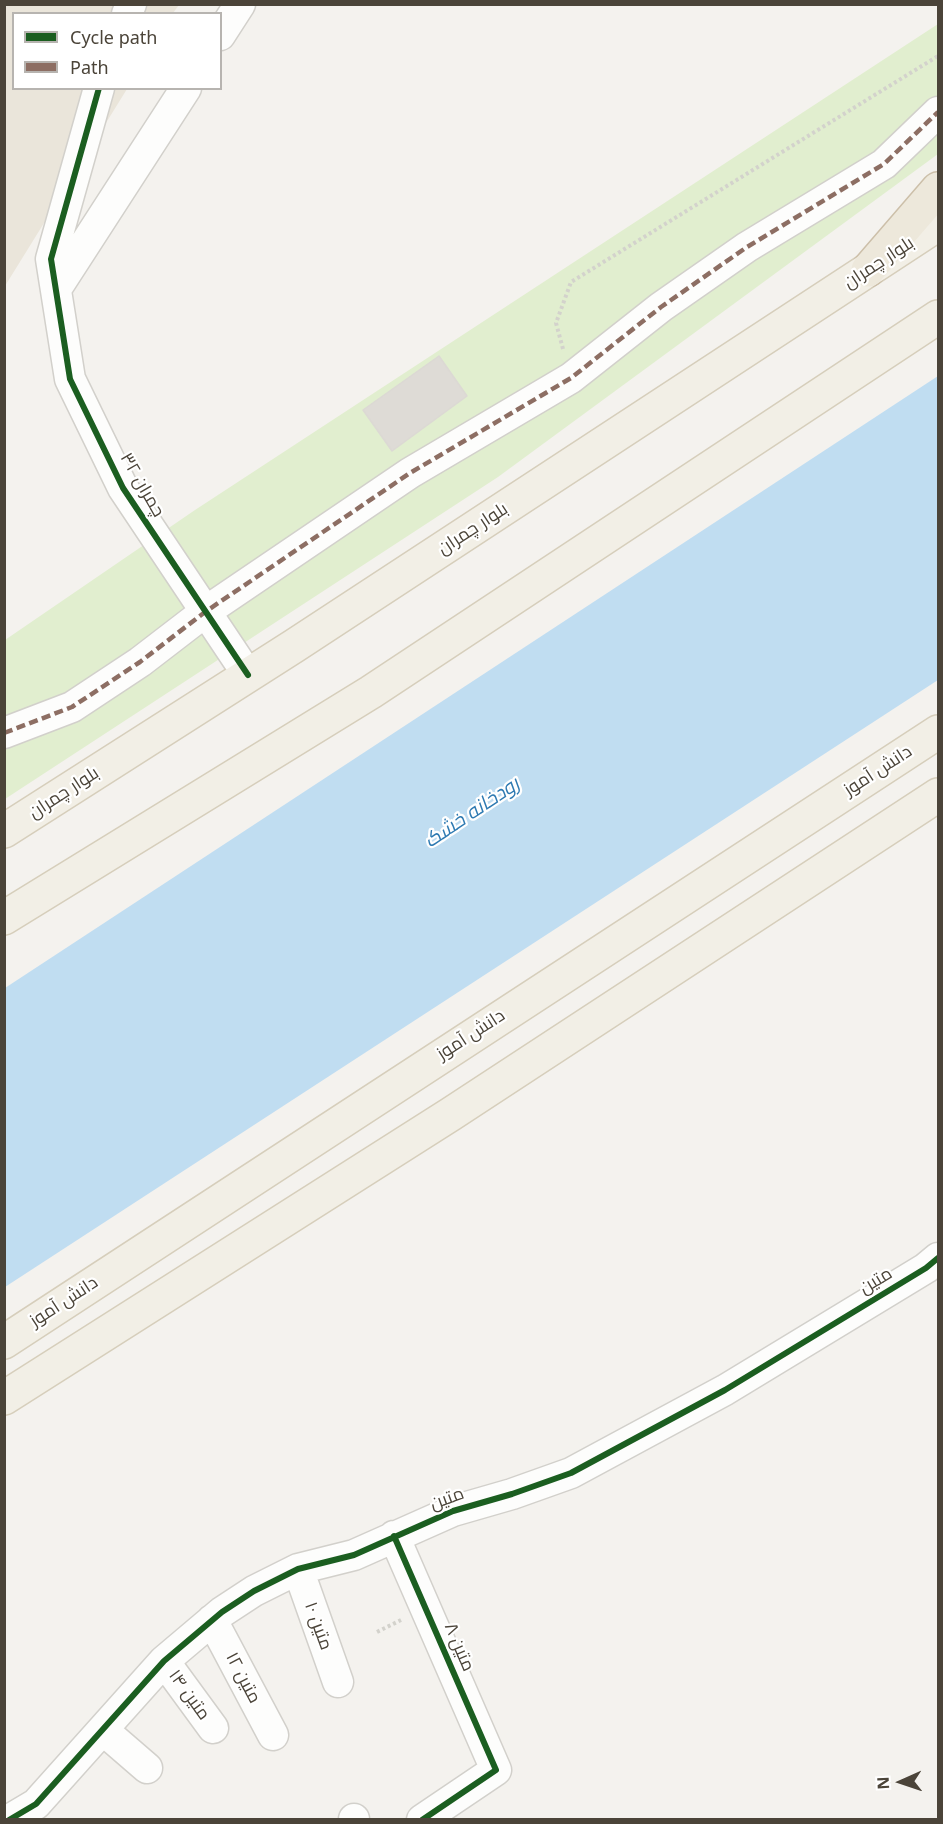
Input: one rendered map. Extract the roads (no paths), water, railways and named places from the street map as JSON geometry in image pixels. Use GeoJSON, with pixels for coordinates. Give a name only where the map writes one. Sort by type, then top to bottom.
{"type":"FeatureCollection","features":[{"type":"Feature","properties":{"kind":"highway"},"geometry":{"type":"LineString","coordinates":[[868,270],[939,189]]}},
{"type":"Feature","properties":{"kind":"main road","name":"بلوار چمران"},"geometry":{"type":"LineString","coordinates":[[4,831],[248,675],[939,224]]}},
{"type":"Feature","properties":{"kind":"main road"},"geometry":{"type":"LineString","coordinates":[[4,918],[371,692],[939,317]]}},
{"type":"Feature","properties":{"kind":"main road","name":"دانش آموز"},"geometry":{"type":"LineString","coordinates":[[4,1342],[939,732]]}},
{"type":"Feature","properties":{"kind":"main road"},"geometry":{"type":"LineString","coordinates":[[4,1398],[451,1114],[939,795]]}},
{"type":"Feature","properties":{"kind":"street"},"geometry":{"type":"LineString","coordinates":[[222,32],[240,4]]}},
{"type":"Feature","properties":{"kind":"street","name":"۳۲ چمران"},"geometry":{"type":"LineString","coordinates":[[98,90],[51,259],[70,379],[123,488],[248,675]]}},
{"type":"Feature","properties":{"kind":"street"},"geometry":{"type":"LineString","coordinates":[[56,289],[185,90]]}},
{"type":"Feature","properties":{"kind":"street"},"geometry":{"type":"LineString","coordinates":[[4,733],[72,708],[140,662],[205,612],[410,473],[571,378],[661,307],[747,247],[884,164],[939,112]]}},
{"type":"Feature","properties":{"kind":"street","name":"متین"},"geometry":{"type":"LineString","coordinates":[[9,1820],[42,1812],[103,1730],[164,1661],[212,1620],[254,1591],[298,1569],[354,1555],[453,1510],[512,1494],[571,1473],[726,1390],[934,1270]]}},
{"type":"Feature","properties":{"kind":"street","name":"۸ متین"},"geometry":{"type":"LineString","coordinates":[[394,1536],[496,1770],[422,1820]]}},
{"type":"Feature","properties":{"kind":"street","name":"۱۰ متین"},"geometry":{"type":"LineString","coordinates":[[298,1569],[338,1682]]}},
{"type":"Feature","properties":{"kind":"street","name":"۱۲ متین"},"geometry":{"type":"LineString","coordinates":[[212,1620],[273,1735]]}},
{"type":"Feature","properties":{"kind":"street","name":"۱۴ متین"},"geometry":{"type":"LineString","coordinates":[[164,1661],[213,1728]]}},
{"type":"Feature","properties":{"kind":"street"},"geometry":{"type":"LineString","coordinates":[[103,1730],[147,1768]]}},
{"type":"Feature","properties":{"kind":"water","name":"رودخانه خشک"},"geometry":{"type":"Polygon","coordinates":[[[938,376],[938,680],[5,1287],[5,988],[938,376]]]}}]}
